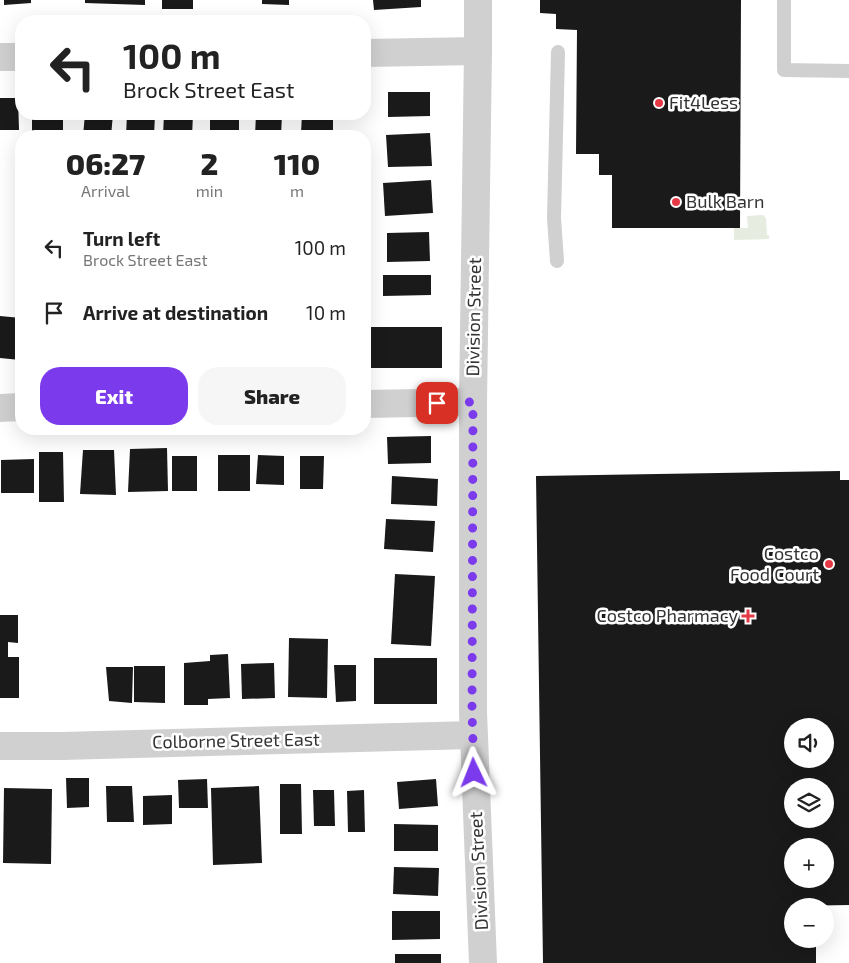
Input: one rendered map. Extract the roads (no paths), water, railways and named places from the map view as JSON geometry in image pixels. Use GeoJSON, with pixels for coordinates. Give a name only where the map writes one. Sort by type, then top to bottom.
{"type":"FeatureCollection","features":[{"type":"Feature","properties":{"kind":"street","name":"Division Street"},"geometry":{"type":"LineString","coordinates":[[478,0],[473,402],[473,735],[483,963]]}},
{"type":"Feature","properties":{"kind":"street"},"geometry":{"type":"LineString","coordinates":[[371,53],[478,51]]}},
{"type":"Feature","properties":{"kind":"street"},"geometry":{"type":"LineString","coordinates":[[0,57],[15,57]]}},
{"type":"Feature","properties":{"kind":"street"},"geometry":{"type":"LineString","coordinates":[[371,404],[473,402]]}},
{"type":"Feature","properties":{"kind":"street"},"geometry":{"type":"LineString","coordinates":[[0,408],[15,407]]}},
{"type":"Feature","properties":{"kind":"street","name":"Colborne Street East"},"geometry":{"type":"LineString","coordinates":[[0,746],[473,735]]}},
{"type":"Feature","properties":{"kind":"lane"},"geometry":{"type":"LineString","coordinates":[[784,0],[784,70],[849,71]]}},
{"type":"Feature","properties":{"kind":"lane"},"geometry":{"type":"LineString","coordinates":[[557,262],[554,218],[558,52]]}},
{"type":"Feature","properties":{"kind":"place","name":"Fit4Less"},"geometry":{"type":"Point","coordinates":[659,103]}},
{"type":"Feature","properties":{"kind":"place","name":"Bulk Barn"},"geometry":{"type":"Point","coordinates":[676,202]}},
{"type":"Feature","properties":{"kind":"place","name":"Costco Food Court"},"geometry":{"type":"Point","coordinates":[829,564]}},
{"type":"Feature","properties":{"kind":"place","name":"Costco Pharmacy"},"geometry":{"type":"Point","coordinates":[748,616]}}]}
